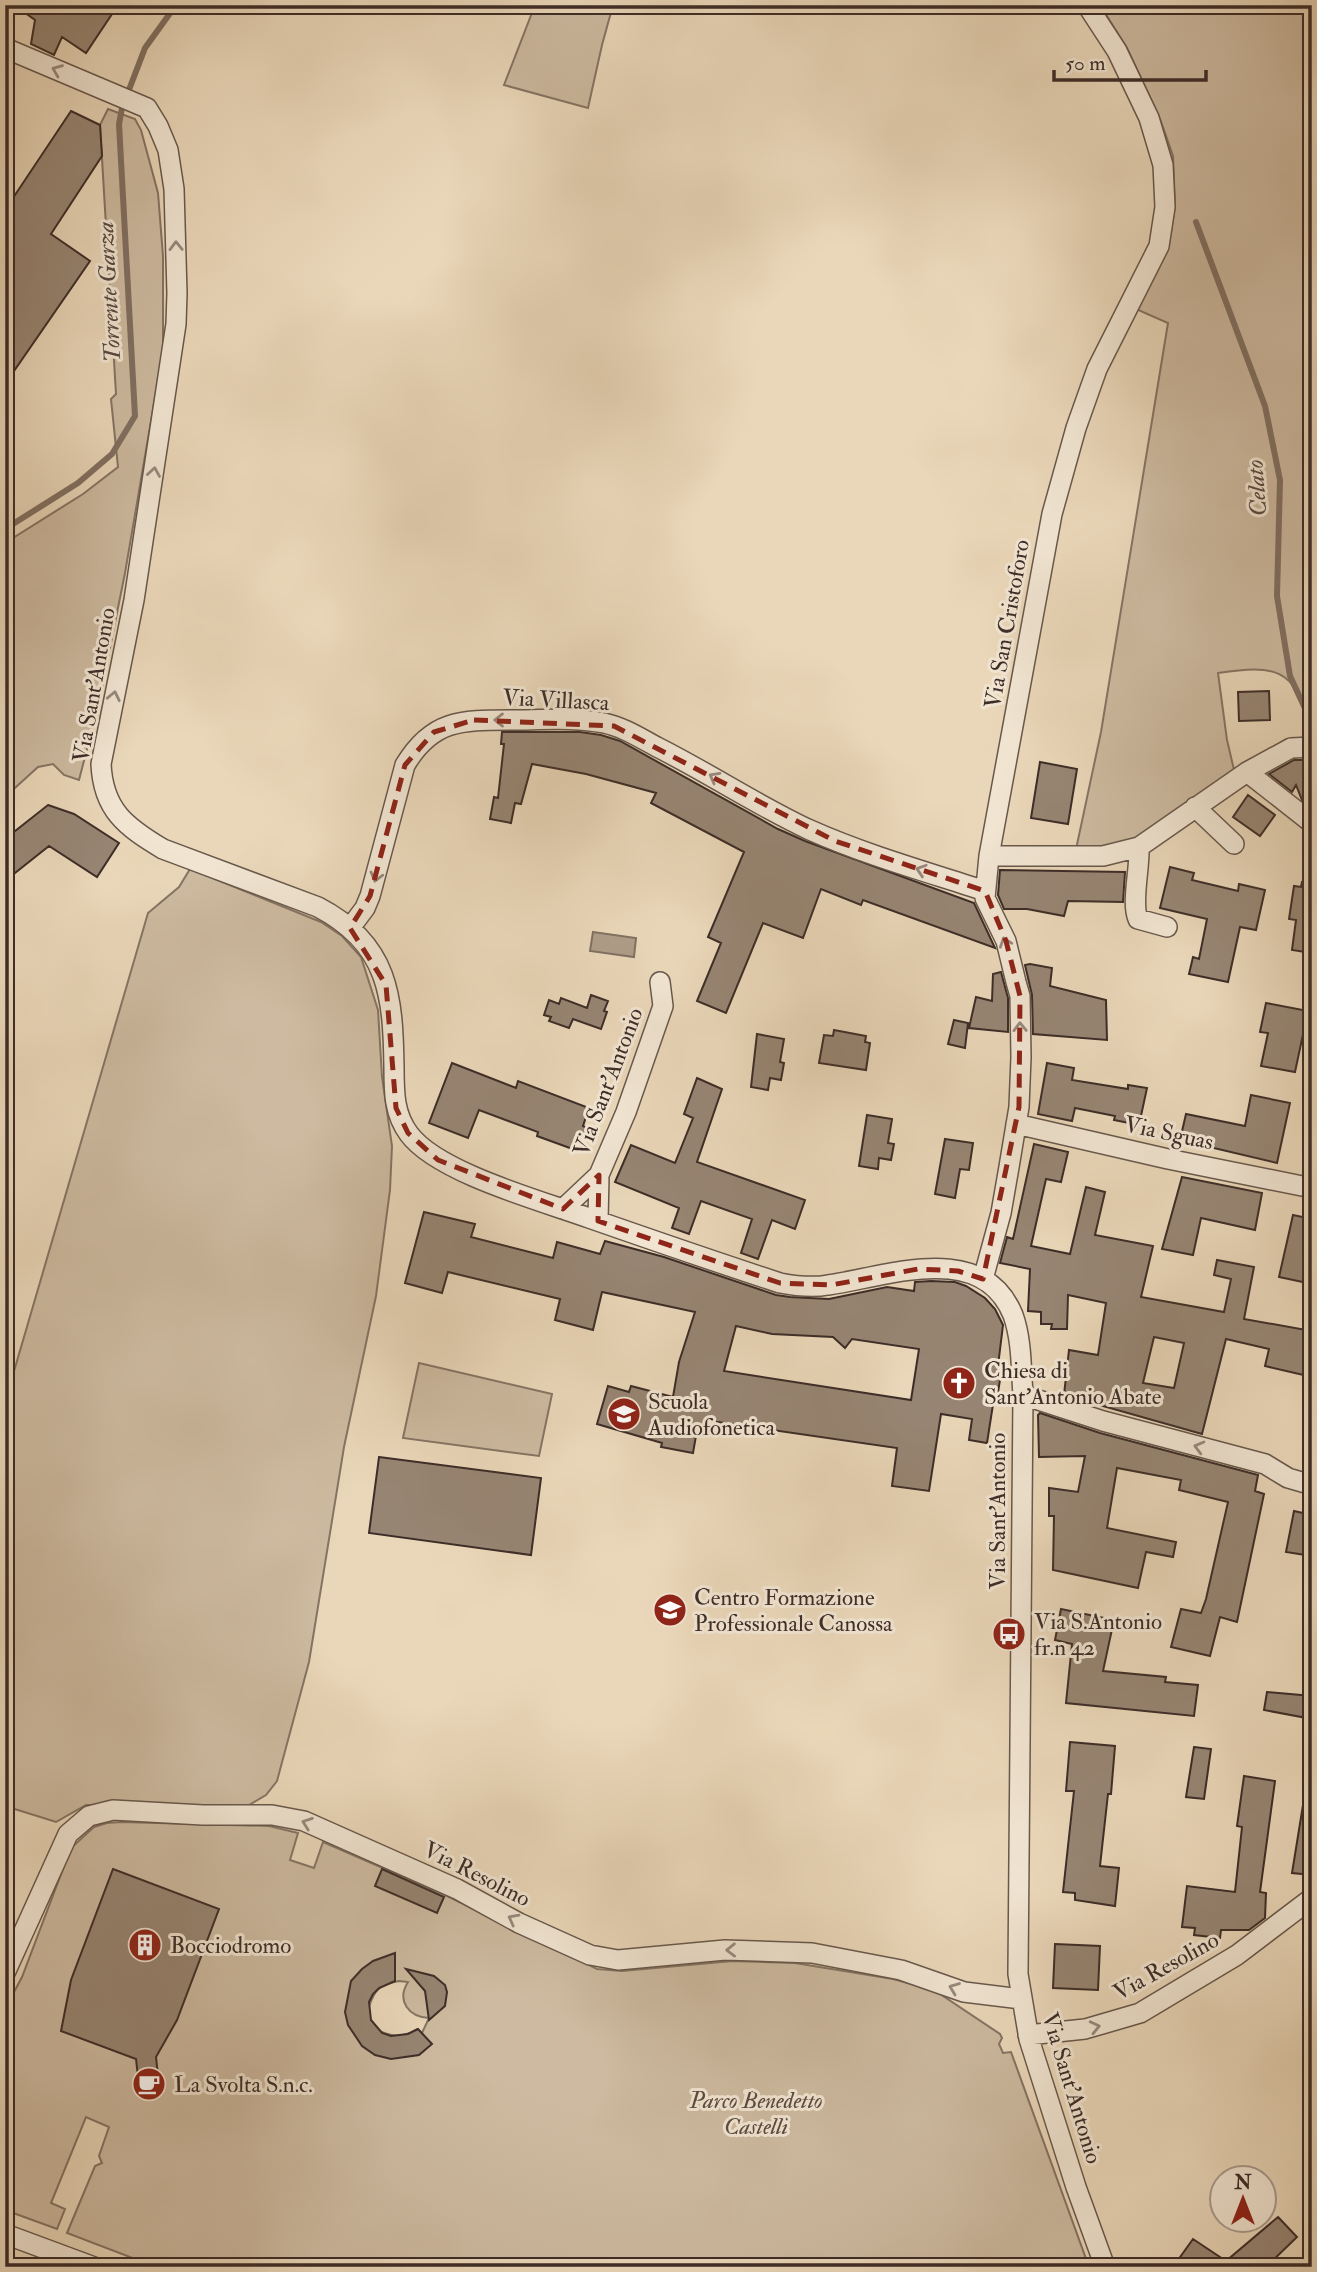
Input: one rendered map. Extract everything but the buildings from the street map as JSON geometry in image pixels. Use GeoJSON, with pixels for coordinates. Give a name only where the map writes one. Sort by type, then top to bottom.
{"type":"FeatureCollection","features":[{"type":"Feature","properties":{"kind":"street","name":"Via San Cristoforo"},"geometry":{"type":"LineString","coordinates":[[983,1279],[1000,1213],[1016,1124],[1021,1057],[1020,996],[1006,941],[987,903],[985,891],[989,856],[1052,514],[1076,428],[1097,369],[1159,246],[1165,206],[1163,164],[1149,118],[1116,51],[1087,5]]}},
{"type":"Feature","properties":{"kind":"street","name":"Via Sant'Antonio"},"geometry":{"type":"LineString","coordinates":[[5,48],[147,108],[168,150],[174,189],[176,324],[134,600],[101,764],[103,787],[116,814],[163,849],[318,907],[350,928],[371,954],[386,985],[393,1017],[396,1108],[400,1122],[415,1142],[438,1160],[546,1205],[753,1275],[795,1286],[831,1285],[918,1269],[958,1271],[983,1279],[1007,1303],[1020,1345],[1023,1395],[1018,1974],[1028,2035],[1076,2187],[1105,2267]]}},
{"type":"Feature","properties":{"kind":"street","name":"Via Villasca"},"geometry":{"type":"LineString","coordinates":[[350,928],[365,908],[370,896],[405,765],[425,739],[434,732],[454,723],[474,720],[584,721],[614,726],[835,841],[985,891]]}},
{"type":"Feature","properties":{"kind":"street"},"geometry":{"type":"LineString","coordinates":[[989,856],[1103,856],[1139,847],[1247,772],[1291,748],[1309,752]]}},
{"type":"Feature","properties":{"kind":"street"},"geometry":{"type":"LineString","coordinates":[[1247,772],[1312,823]]}},
{"type":"Feature","properties":{"kind":"street"},"geometry":{"type":"LineString","coordinates":[[1195,807],[1234,844]]}},
{"type":"Feature","properties":{"kind":"street"},"geometry":{"type":"LineString","coordinates":[[1139,847],[1140,867],[1134,910],[1138,919],[1167,927]]}},
{"type":"Feature","properties":{"kind":"street","name":"Via Sant'Antonio"},"geometry":{"type":"LineString","coordinates":[[563,1209],[598,1175],[637,1085],[663,1006],[665,981]]}},
{"type":"Feature","properties":{"kind":"street","name":"Via Sguas"},"geometry":{"type":"LineString","coordinates":[[1016,1124],[1312,1188]]}},
{"type":"Feature","properties":{"kind":"street","name":"Via Sant'Antonio"},"geometry":{"type":"LineString","coordinates":[[598,1175],[598,1221]]}},
{"type":"Feature","properties":{"kind":"street"},"geometry":{"type":"LineString","coordinates":[[1023,1395],[1103,1421],[1265,1464],[1288,1478],[1312,1485]]}},
{"type":"Feature","properties":{"kind":"street","name":"Via Resolino"},"geometry":{"type":"LineString","coordinates":[[5,1973],[68,1834],[89,1816],[113,1810],[204,1815],[272,1815],[304,1821],[457,1889],[531,1928],[603,1959],[618,1960],[725,1950],[812,1953],[901,1970],[964,1992],[1021,1999]]}},
{"type":"Feature","properties":{"kind":"street","name":"Via Resolino"},"geometry":{"type":"LineString","coordinates":[[1028,2035],[1085,2029],[1140,2013],[1237,1955],[1312,1898]]}},
{"type":"Feature","properties":{"kind":"street"},"geometry":{"type":"LineString","coordinates":[[5,2234],[61,2261],[94,2267]]}},
{"type":"Feature","properties":{"kind":"highlighted area"},"geometry":{"type":"Polygon","coordinates":[[[474,720],[614,726],[835,841],[985,891],[1006,941],[1020,996],[1019,1107],[983,1279],[958,1271],[918,1269],[831,1285],[780,1283],[598,1221],[599,1175],[563,1209],[438,1160],[408,1133],[396,1108],[386,985],[350,928],[370,896],[405,765],[434,732],[474,720]]]}},
{"type":"Feature","properties":{"kind":"green space"},"geometry":{"type":"Polygon","coordinates":[[[535,5],[613,5],[588,108],[504,85],[535,5]]]}},
{"type":"Feature","properties":{"kind":"green space"},"geometry":{"type":"Polygon","coordinates":[[[1100,5],[1312,5],[1312,742],[1304,707],[1289,681],[1268,670],[1218,673],[1227,740],[1235,774],[1138,843],[1075,854],[1101,732],[1168,323],[1136,309],[1169,244],[1175,206],[1173,156],[1160,119],[1127,48],[1100,5]]]}},
{"type":"Feature","properties":{"kind":"green space"},"geometry":{"type":"Polygon","coordinates":[[[108,109],[135,119],[141,130],[158,193],[163,256],[163,351],[125,573],[98,707],[79,780],[64,775],[53,764],[38,767],[5,797],[5,543],[83,494],[118,467],[111,399],[116,394],[100,125],[108,109]]]}},
{"type":"Feature","properties":{"kind":"green space"},"geometry":{"type":"Polygon","coordinates":[[[190,869],[321,922],[342,936],[361,957],[378,1010],[382,1077],[392,1146],[390,1190],[376,1296],[344,1447],[309,1662],[277,1781],[266,1795],[249,1805],[223,1808],[86,1805],[56,1822],[5,1806],[5,1402],[148,913],[179,887],[190,869]]]}},
{"type":"Feature","properties":{"kind":"green space"},"geometry":{"type":"Polygon","coordinates":[[[419,1363],[552,1394],[539,1456],[403,1438],[419,1363]]]}},
{"type":"Feature","properties":{"kind":"green space","name":"Parco Benedetto Castelli"},"geometry":{"type":"Polygon","coordinates":[[[107,1823],[269,1826],[298,1833],[290,1860],[314,1868],[323,1842],[445,1895],[597,1969],[622,1971],[733,1961],[795,1963],[893,1979],[934,1990],[1000,2034],[1002,2038],[999,2044],[1003,2053],[1011,2052],[1089,2267],[156,2267],[67,2233],[95,2166],[102,2163],[99,2156],[109,2127],[86,2117],[51,2203],[65,2209],[57,2229],[5,2210],[5,2009],[22,1977],[71,1848],[94,1827],[107,1823]],[[399,1981],[376,1991],[360,2023],[394,2036],[417,2029],[422,2033],[429,2018],[416,2015],[406,2007],[403,1996],[408,1982],[399,1981]]]}},
{"type":"Feature","properties":{"kind":"shaded area"},"geometry":{"type":"Polygon","coordinates":[[[593,932],[636,938],[634,957],[590,951],[593,932]]]}},
{"type":"Feature","properties":{"kind":"waterway","name":"Torrente Garza"},"geometry":{"type":"LineString","coordinates":[[5,529],[78,483],[112,454],[135,416],[119,124],[122,108],[145,48],[176,5]]}},
{"type":"Feature","properties":{"kind":"waterway","name":"Celato"},"geometry":{"type":"LineString","coordinates":[[1196,222],[1265,406],[1280,480],[1277,596],[1290,676],[1309,717]]}},
{"type":"Feature","properties":{"kind":"place","name":"Chiesa di Sant'Antonio Abate"},"geometry":{"type":"Point","coordinates":[959,1383]}},
{"type":"Feature","properties":{"kind":"place","name":"Scuola Audiofonetica"},"geometry":{"type":"Point","coordinates":[624,1414]}},
{"type":"Feature","properties":{"kind":"place","name":"Centro Formazione Professionale Canossa"},"geometry":{"type":"Point","coordinates":[670,1610]}},
{"type":"Feature","properties":{"kind":"place","name":"Via S.Antonio fr.n 42"},"geometry":{"type":"Point","coordinates":[1009,1634]}},
{"type":"Feature","properties":{"kind":"place","name":"Bocciodromo"},"geometry":{"type":"Point","coordinates":[145,1945]}},
{"type":"Feature","properties":{"kind":"place","name":"La Svolta S.n.c."},"geometry":{"type":"Point","coordinates":[149,2084]}}]}
